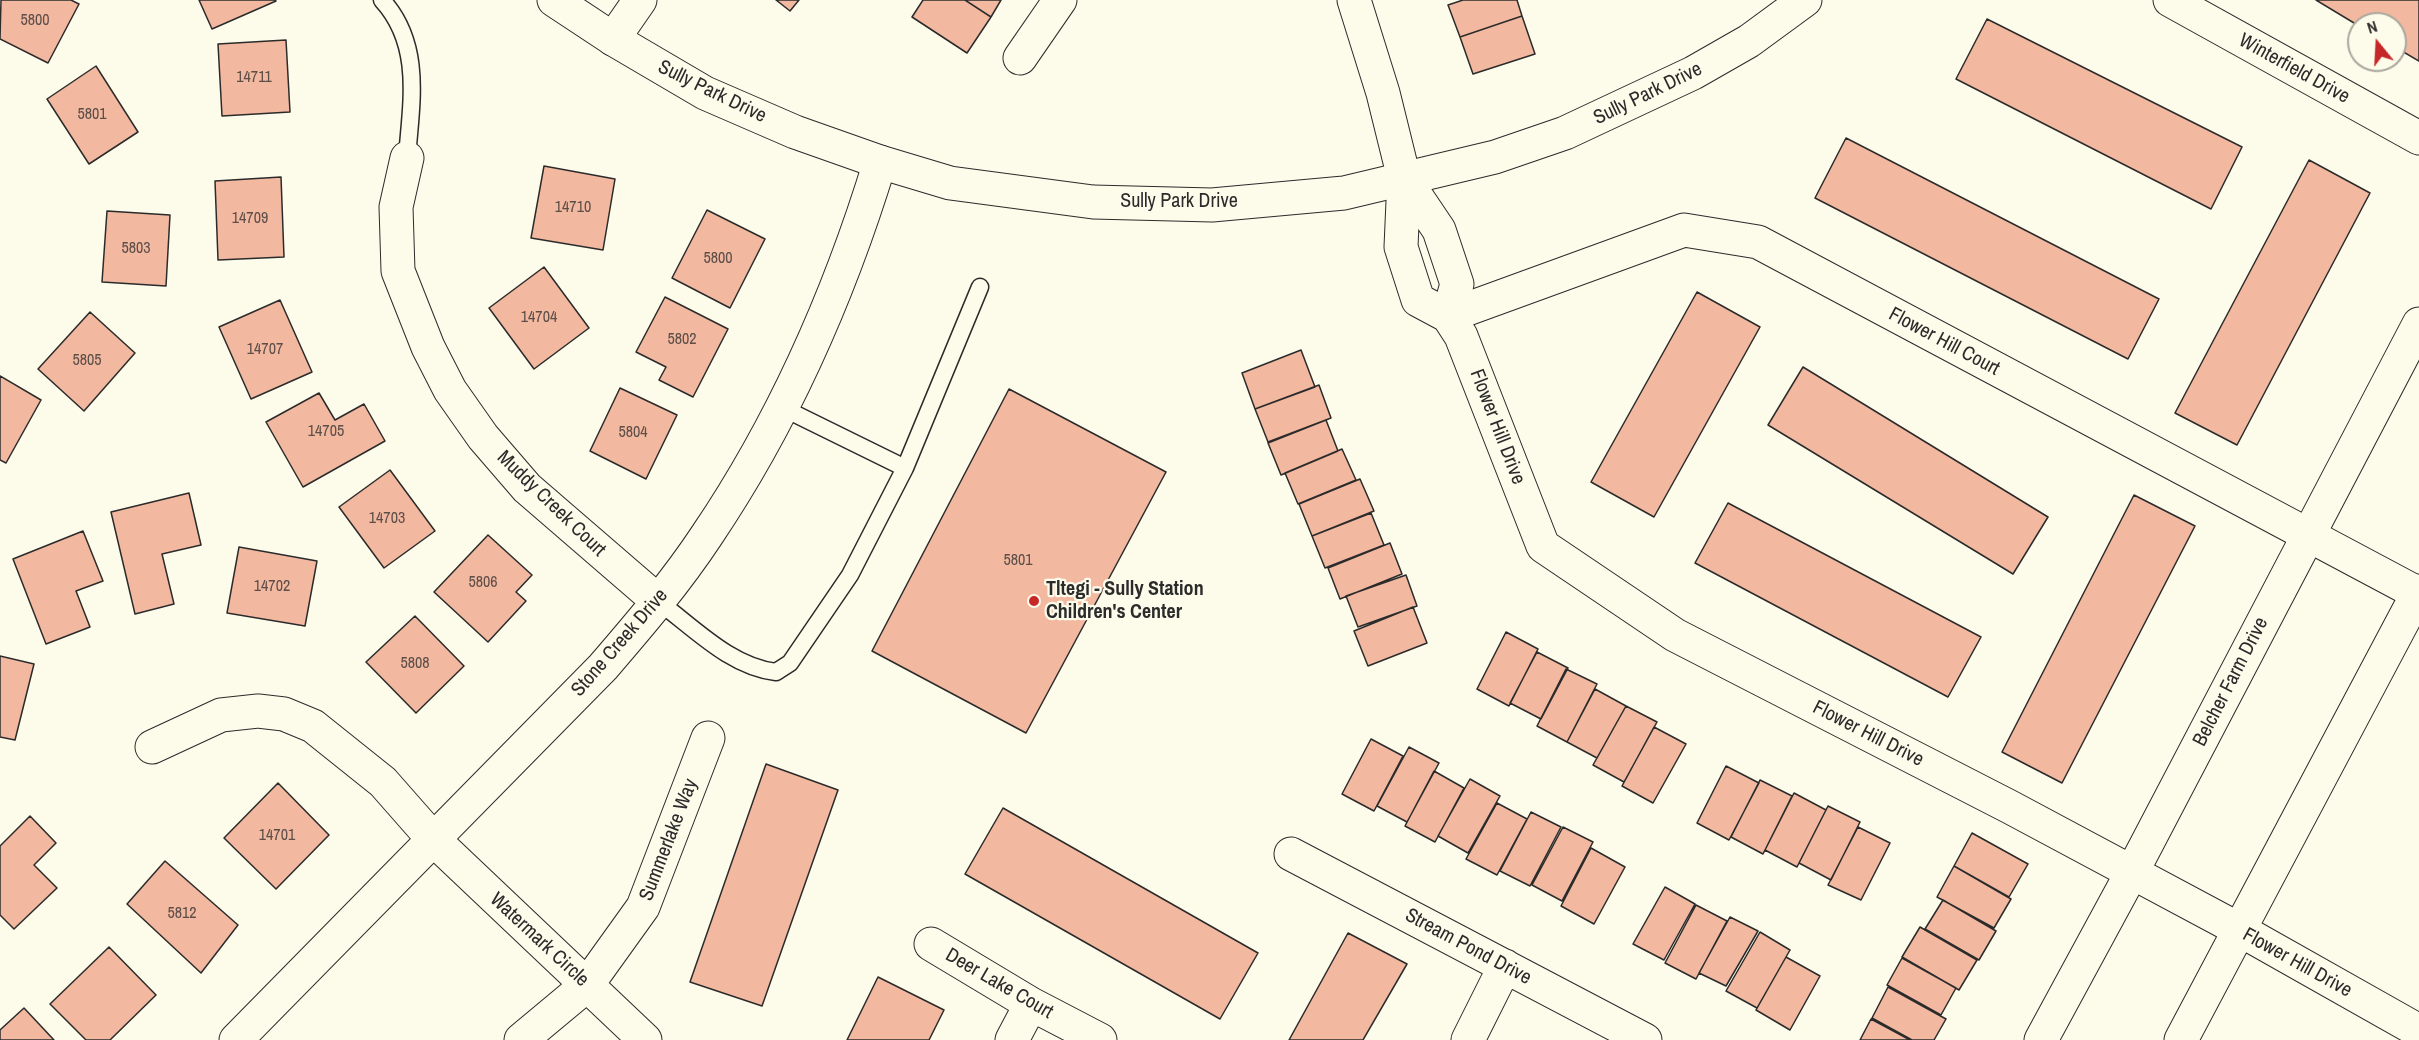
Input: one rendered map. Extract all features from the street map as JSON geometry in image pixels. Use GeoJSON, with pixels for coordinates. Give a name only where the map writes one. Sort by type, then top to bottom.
{"type":"FeatureCollection","features":[{"type":"Feature","properties":{"kind":"street","name":"Sully Park Drive"},"geometry":{"type":"LineString","coordinates":[[554,0],[613,39],[705,93],[795,132],[880,162],[950,183],[1093,202],[1212,205],[1344,193],[1495,157],[1565,133],[1693,73],[1749,40],[1805,0]]}},
{"type":"Feature","properties":{"kind":"street"},"geometry":{"type":"LineString","coordinates":[[613,39],[640,0]]}},
{"type":"Feature","properties":{"kind":"street"},"geometry":{"type":"LineString","coordinates":[[1020,58],[1060,0]]}},
{"type":"Feature","properties":{"kind":"street"},"geometry":{"type":"LineString","coordinates":[[1354,0],[1383,93],[1404,178],[1401,247],[1418,300],[1448,316]]}},
{"type":"Feature","properties":{"kind":"street","name":"Winterfield Drive"},"geometry":{"type":"LineString","coordinates":[[2170,0],[2419,138]]}},
{"type":"Feature","properties":{"kind":"street","name":"Muddy Creek Court"},"geometry":{"type":"LineString","coordinates":[[407,158],[396,207],[398,271],[428,347],[450,390],[483,437],[527,488],[659,602]]}},
{"type":"Feature","properties":{"kind":"street","name":"Stone Creek Drive"},"geometry":{"type":"LineString","coordinates":[[237,1040],[603,667],[659,602],[708,534],[783,408],[823,320],[880,162]]}},
{"type":"Feature","properties":{"kind":"street","name":"Flower Hill Court"},"geometry":{"type":"LineString","coordinates":[[1448,316],[1684,230],[1758,242],[2419,592]]}},
{"type":"Feature","properties":{"kind":"street","name":"Flower Hill Drive"},"geometry":{"type":"LineString","coordinates":[[1448,316],[1461,336],[1543,546],[1675,635],[2010,807],[2240,930],[2419,1031]]}},
{"type":"Feature","properties":{"kind":"street","name":"Belcher Farm Drive"},"geometry":{"type":"LineString","coordinates":[[2041,1040],[2132,874],[2419,324]]}},
{"type":"Feature","properties":{"kind":"street"},"geometry":{"type":"LineString","coordinates":[[2181,1040],[2419,592]]}},
{"type":"Feature","properties":{"kind":"street","name":"Watermark Circle"},"geometry":{"type":"LineString","coordinates":[[152,747],[222,715],[258,711],[284,714],[313,726],[383,782],[434,840],[645,1040]]}},
{"type":"Feature","properties":{"kind":"street","name":"Summerlake Way"},"geometry":{"type":"LineString","coordinates":[[521,1040],[587,985],[644,906],[708,738]]}},
{"type":"Feature","properties":{"kind":"street","name":"Stream Pond Drive"},"geometry":{"type":"LineString","coordinates":[[1291,854],[1645,1040]]}},
{"type":"Feature","properties":{"kind":"street","name":"Deer Lake Court"},"geometry":{"type":"LineString","coordinates":[[931,944],[1031,1004],[1100,1040]]}},
{"type":"Feature","properties":{"kind":"street"},"geometry":{"type":"LineString","coordinates":[[1468,1040],[1505,966]]}},
{"type":"Feature","properties":{"kind":"street"},"geometry":{"type":"LineString","coordinates":[[1012,1040],[1031,1004]]}},
{"type":"Feature","properties":{"kind":"lane"},"geometry":{"type":"LineString","coordinates":[[382,0],[394,14],[409,51],[412,72],[407,158]]}},
{"type":"Feature","properties":{"kind":"lane"},"geometry":{"type":"LineString","coordinates":[[659,602],[727,654],[758,670],[776,672],[790,663],[849,575],[905,468],[980,287]]}},
{"type":"Feature","properties":{"kind":"lane"},"geometry":{"type":"LineString","coordinates":[[783,408],[905,468]]}},
{"type":"Feature","properties":{"kind":"building"},"geometry":{"type":"Polygon","coordinates":[[[1,0],[71,0],[79,4],[48,63],[0,39],[1,0]]]}},
{"type":"Feature","properties":{"kind":"building"},"geometry":{"type":"Polygon","coordinates":[[[199,0],[275,0],[276,1],[212,29],[199,0]]]}},
{"type":"Feature","properties":{"kind":"building"},"geometry":{"type":"Polygon","coordinates":[[[776,0],[799,0],[790,11],[776,0]]]}},
{"type":"Feature","properties":{"kind":"building"},"geometry":{"type":"Polygon","coordinates":[[[923,0],[965,0],[991,17],[967,53],[912,17],[923,0]]]}},
{"type":"Feature","properties":{"kind":"building"},"geometry":{"type":"Polygon","coordinates":[[[965,0],[1001,0],[991,17],[965,0]]]}},
{"type":"Feature","properties":{"kind":"building"},"geometry":{"type":"Polygon","coordinates":[[[1463,0],[1517,0],[1522,16],[1460,37],[1448,5],[1463,0]]]}},
{"type":"Feature","properties":{"kind":"building"},"geometry":{"type":"Polygon","coordinates":[[[2316,0],[2419,0],[2419,61],[2407,54],[2407,12],[2347,12],[2347,19],[2316,0]]]}},
{"type":"Feature","properties":{"kind":"building"},"geometry":{"type":"Polygon","coordinates":[[[1522,16],[1535,54],[1473,74],[1460,37],[1522,16]]]}},
{"type":"Feature","properties":{"kind":"building"},"geometry":{"type":"Polygon","coordinates":[[[1987,19],[2242,147],[2211,209],[1956,79],[1987,19]]]}},
{"type":"Feature","properties":{"kind":"building"},"geometry":{"type":"Polygon","coordinates":[[[286,40],[290,112],[222,116],[218,44],[286,40]]]}},
{"type":"Feature","properties":{"kind":"building"},"geometry":{"type":"Polygon","coordinates":[[[96,66],[138,132],[89,164],[47,99],[96,66]]]}},
{"type":"Feature","properties":{"kind":"building"},"geometry":{"type":"Polygon","coordinates":[[[1846,138],[2159,299],[2128,359],[1815,198],[1846,138]]]}},
{"type":"Feature","properties":{"kind":"building"},"geometry":{"type":"Polygon","coordinates":[[[2309,160],[2370,193],[2237,445],[2175,413],[2309,160]]]}},
{"type":"Feature","properties":{"kind":"building"},"geometry":{"type":"Polygon","coordinates":[[[544,166],[615,179],[603,250],[531,238],[544,166]]]}},
{"type":"Feature","properties":{"kind":"building"},"geometry":{"type":"Polygon","coordinates":[[[281,177],[284,257],[218,260],[215,181],[281,177]]]}},
{"type":"Feature","properties":{"kind":"building"},"geometry":{"type":"Polygon","coordinates":[[[707,210],[765,239],[730,308],[672,278],[707,210]]]}},
{"type":"Feature","properties":{"kind":"building"},"geometry":{"type":"Polygon","coordinates":[[[107,211],[170,215],[166,286],[102,282],[107,211]]]}},
{"type":"Feature","properties":{"kind":"building"},"geometry":{"type":"Polygon","coordinates":[[[544,267],[589,328],[534,369],[489,308],[544,267]]]}},
{"type":"Feature","properties":{"kind":"building"},"geometry":{"type":"Polygon","coordinates":[[[1697,292],[1760,327],[1654,517],[1591,482],[1697,292]]]}},
{"type":"Feature","properties":{"kind":"building"},"geometry":{"type":"Polygon","coordinates":[[[665,297],[728,329],[693,397],[659,380],[666,367],[636,352],[665,297]]]}},
{"type":"Feature","properties":{"kind":"building"},"geometry":{"type":"Polygon","coordinates":[[[280,300],[312,372],[251,399],[219,327],[280,300]]]}},
{"type":"Feature","properties":{"kind":"building"},"geometry":{"type":"Polygon","coordinates":[[[90,312],[135,353],[84,411],[38,369],[90,312]]]}},
{"type":"Feature","properties":{"kind":"building"},"geometry":{"type":"Polygon","coordinates":[[[1301,350],[1315,387],[1255,409],[1242,373],[1301,350]]]}},
{"type":"Feature","properties":{"kind":"building"},"geometry":{"type":"Polygon","coordinates":[[[1803,367],[2048,517],[2013,574],[1768,425],[1803,367]]]}},
{"type":"Feature","properties":{"kind":"building"},"geometry":{"type":"Polygon","coordinates":[[[0,376],[41,400],[6,463],[0,460],[0,376]]]}},
{"type":"Feature","properties":{"kind":"building"},"geometry":{"type":"Polygon","coordinates":[[[1319,385],[1331,418],[1268,442],[1255,409],[1319,385]]]}},
{"type":"Feature","properties":{"kind":"building"},"geometry":{"type":"Polygon","coordinates":[[[620,388],[677,415],[646,479],[590,451],[620,388]]]}},
{"type":"Feature","properties":{"kind":"building","name":"Tltegi - Sully Station Children's Center"},"geometry":{"type":"Polygon","coordinates":[[[1009,389],[1166,472],[1026,733],[872,651],[1009,389]]]}},
{"type":"Feature","properties":{"kind":"building"},"geometry":{"type":"Polygon","coordinates":[[[319,393],[335,420],[364,404],[385,441],[303,487],[266,422],[319,393]]]}},
{"type":"Feature","properties":{"kind":"building"},"geometry":{"type":"Polygon","coordinates":[[[1326,420],[1338,451],[1281,475],[1268,443],[1326,420]]]}},
{"type":"Feature","properties":{"kind":"building"},"geometry":{"type":"Polygon","coordinates":[[[1342,449],[1356,480],[1298,504],[1285,473],[1342,449]]]}},
{"type":"Feature","properties":{"kind":"building"},"geometry":{"type":"Polygon","coordinates":[[[390,470],[435,531],[384,568],[339,507],[390,470]]]}},
{"type":"Feature","properties":{"kind":"building"},"geometry":{"type":"Polygon","coordinates":[[[1360,479],[1374,511],[1312,536],[1299,504],[1360,479]]]}},
{"type":"Feature","properties":{"kind":"building"},"geometry":{"type":"Polygon","coordinates":[[[189,493],[201,545],[162,554],[174,604],[135,614],[111,512],[189,493]]]}},
{"type":"Feature","properties":{"kind":"building"},"geometry":{"type":"Polygon","coordinates":[[[2134,495],[2195,526],[2062,783],[2002,752],[2134,495]]]}},
{"type":"Feature","properties":{"kind":"building"},"geometry":{"type":"Polygon","coordinates":[[[1728,503],[1981,637],[1948,697],[1695,563],[1728,503]]]}},
{"type":"Feature","properties":{"kind":"building"},"geometry":{"type":"Polygon","coordinates":[[[1371,513],[1384,545],[1325,568],[1312,536],[1371,513]]]}},
{"type":"Feature","properties":{"kind":"building"},"geometry":{"type":"Polygon","coordinates":[[[83,531],[103,581],[76,591],[90,627],[46,644],[13,559],[83,531]]]}},
{"type":"Feature","properties":{"kind":"building"},"geometry":{"type":"Polygon","coordinates":[[[488,535],[532,575],[516,592],[526,601],[488,642],[434,592],[488,535]]]}},
{"type":"Feature","properties":{"kind":"building"},"geometry":{"type":"Polygon","coordinates":[[[1390,543],[1402,574],[1340,599],[1328,568],[1390,543]]]}},
{"type":"Feature","properties":{"kind":"building"},"geometry":{"type":"Polygon","coordinates":[[[239,547],[317,561],[305,626],[227,613],[239,547]]]}},
{"type":"Feature","properties":{"kind":"building"},"geometry":{"type":"Polygon","coordinates":[[[1406,575],[1417,606],[1358,627],[1346,596],[1406,575]]]}},
{"type":"Feature","properties":{"kind":"building"},"geometry":{"type":"Polygon","coordinates":[[[1413,607],[1427,643],[1368,666],[1354,631],[1413,607]]]}},
{"type":"Feature","properties":{"kind":"building"},"geometry":{"type":"Polygon","coordinates":[[[415,616],[464,666],[416,713],[366,662],[415,616]]]}},
{"type":"Feature","properties":{"kind":"building"},"geometry":{"type":"Polygon","coordinates":[[[1506,632],[1538,649],[1509,706],[1477,689],[1506,632]]]}},
{"type":"Feature","properties":{"kind":"building"},"geometry":{"type":"Polygon","coordinates":[[[1537,652],[1568,668],[1541,719],[1510,703],[1537,652]]]}},
{"type":"Feature","properties":{"kind":"building"},"geometry":{"type":"Polygon","coordinates":[[[0,656],[34,664],[15,740],[0,737],[0,656]]]}},
{"type":"Feature","properties":{"kind":"building"},"geometry":{"type":"Polygon","coordinates":[[[1566,669],[1597,684],[1567,742],[1537,726],[1566,669]]]}},
{"type":"Feature","properties":{"kind":"building"},"geometry":{"type":"Polygon","coordinates":[[[1595,689],[1626,706],[1597,758],[1567,742],[1595,689]]]}},
{"type":"Feature","properties":{"kind":"building"},"geometry":{"type":"Polygon","coordinates":[[[1626,706],[1657,722],[1624,782],[1593,765],[1626,706]]]}},
{"type":"Feature","properties":{"kind":"building"},"geometry":{"type":"Polygon","coordinates":[[[1654,727],[1686,744],[1653,803],[1622,786],[1654,727]]]}},
{"type":"Feature","properties":{"kind":"building"},"geometry":{"type":"Polygon","coordinates":[[[1371,739],[1403,756],[1374,811],[1342,794],[1371,739]]]}},
{"type":"Feature","properties":{"kind":"building"},"geometry":{"type":"Polygon","coordinates":[[[1409,747],[1439,763],[1407,822],[1377,806],[1409,747]]]}},
{"type":"Feature","properties":{"kind":"building"},"geometry":{"type":"Polygon","coordinates":[[[766,764],[838,790],[762,1006],[690,982],[766,764]]]}},
{"type":"Feature","properties":{"kind":"building"},"geometry":{"type":"Polygon","coordinates":[[[1726,766],[1759,783],[1729,840],[1697,823],[1726,766]]]}},
{"type":"Feature","properties":{"kind":"building"},"geometry":{"type":"Polygon","coordinates":[[[1434,771],[1464,788],[1435,842],[1405,826],[1434,771]]]}},
{"type":"Feature","properties":{"kind":"building"},"geometry":{"type":"Polygon","coordinates":[[[1470,779],[1500,796],[1468,853],[1438,836],[1470,779]]]}},
{"type":"Feature","properties":{"kind":"building"},"geometry":{"type":"Polygon","coordinates":[[[1760,780],[1792,796],[1763,854],[1731,837],[1760,780]]]}},
{"type":"Feature","properties":{"kind":"building"},"geometry":{"type":"Polygon","coordinates":[[[278,783],[329,835],[276,889],[224,838],[278,783]]]}},
{"type":"Feature","properties":{"kind":"building"},"geometry":{"type":"Polygon","coordinates":[[[1794,793],[1826,810],[1797,867],[1765,850],[1794,793]]]}},
{"type":"Feature","properties":{"kind":"building"},"geometry":{"type":"Polygon","coordinates":[[[1497,803],[1527,819],[1497,875],[1466,859],[1497,803]]]}},
{"type":"Feature","properties":{"kind":"building"},"geometry":{"type":"Polygon","coordinates":[[[1828,806],[1860,822],[1831,880],[1799,863],[1828,806]]]}},
{"type":"Feature","properties":{"kind":"building"},"geometry":{"type":"Polygon","coordinates":[[[1003,808],[1258,953],[1220,1019],[965,874],[1003,808]]]}},
{"type":"Feature","properties":{"kind":"building"},"geometry":{"type":"Polygon","coordinates":[[[1531,812],[1561,827],[1530,886],[1500,871],[1531,812]]]}},
{"type":"Feature","properties":{"kind":"building"},"geometry":{"type":"Polygon","coordinates":[[[30,816],[56,843],[34,865],[57,888],[14,929],[0,915],[0,846],[30,816]]]}},
{"type":"Feature","properties":{"kind":"building"},"geometry":{"type":"Polygon","coordinates":[[[1563,827],[1593,842],[1562,901],[1532,885],[1563,827]]]}},
{"type":"Feature","properties":{"kind":"building"},"geometry":{"type":"Polygon","coordinates":[[[1858,827],[1890,843],[1861,900],[1828,885],[1858,827]]]}},
{"type":"Feature","properties":{"kind":"building"},"geometry":{"type":"Polygon","coordinates":[[[1972,833],[2028,864],[2009,897],[1954,866],[1972,833]]]}},
{"type":"Feature","properties":{"kind":"building"},"geometry":{"type":"Polygon","coordinates":[[[1591,848],[1625,867],[1594,924],[1561,906],[1591,848]]]}},
{"type":"Feature","properties":{"kind":"building"},"geometry":{"type":"Polygon","coordinates":[[[165,861],[238,925],[201,973],[127,904],[165,861]]]}},
{"type":"Feature","properties":{"kind":"building"},"geometry":{"type":"Polygon","coordinates":[[[1954,866],[2011,899],[1994,928],[1937,897],[1954,866]]]}},
{"type":"Feature","properties":{"kind":"building"},"geometry":{"type":"Polygon","coordinates":[[[1665,887],[1695,904],[1664,960],[1633,944],[1665,887]]]}},
{"type":"Feature","properties":{"kind":"building"},"geometry":{"type":"Polygon","coordinates":[[[1943,900],[1996,931],[1979,960],[1925,929],[1943,900]]]}},
{"type":"Feature","properties":{"kind":"building"},"geometry":{"type":"Polygon","coordinates":[[[1696,905],[1727,921],[1696,979],[1665,963],[1696,905]]]}},
{"type":"Feature","properties":{"kind":"building"},"geometry":{"type":"Polygon","coordinates":[[[1730,917],[1758,931],[1726,986],[1699,973],[1730,917]]]}},
{"type":"Feature","properties":{"kind":"building"},"geometry":{"type":"Polygon","coordinates":[[[1920,927],[1977,960],[1959,990],[1902,957],[1920,927]]]}},
{"type":"Feature","properties":{"kind":"building"},"geometry":{"type":"Polygon","coordinates":[[[1760,932],[1790,950],[1757,1008],[1726,991],[1760,932]]]}},
{"type":"Feature","properties":{"kind":"building"},"geometry":{"type":"Polygon","coordinates":[[[1348,933],[1407,964],[1363,1040],[1289,1040],[1348,933]]]}},
{"type":"Feature","properties":{"kind":"building"},"geometry":{"type":"Polygon","coordinates":[[[109,947],[156,995],[110,1040],[86,1040],[50,1004],[109,947]]]}},
{"type":"Feature","properties":{"kind":"building"},"geometry":{"type":"Polygon","coordinates":[[[1786,957],[1820,976],[1790,1030],[1756,1010],[1786,957]]]}},
{"type":"Feature","properties":{"kind":"building"},"geometry":{"type":"Polygon","coordinates":[[[1902,958],[1956,988],[1941,1015],[1887,985],[1902,958]]]}},
{"type":"Feature","properties":{"kind":"building"},"geometry":{"type":"Polygon","coordinates":[[[878,977],[944,1010],[929,1040],[847,1040],[878,977]]]}},
{"type":"Feature","properties":{"kind":"building"},"geometry":{"type":"Polygon","coordinates":[[[1888,987],[1946,1019],[1934,1040],[1912,1040],[1872,1018],[1888,987]]]}},
{"type":"Feature","properties":{"kind":"building"},"geometry":{"type":"Polygon","coordinates":[[[24,1008],[54,1040],[0,1040],[0,1030],[24,1008]]]}},
{"type":"Feature","properties":{"kind":"building"},"geometry":{"type":"Polygon","coordinates":[[[1871,1019],[1910,1040],[1860,1040],[1871,1019]]]}},
{"type":"Feature","properties":{"kind":"place","name":"Tltegi - Sully Station Children's Center"},"geometry":{"type":"Point","coordinates":[1034,601]}}]}
